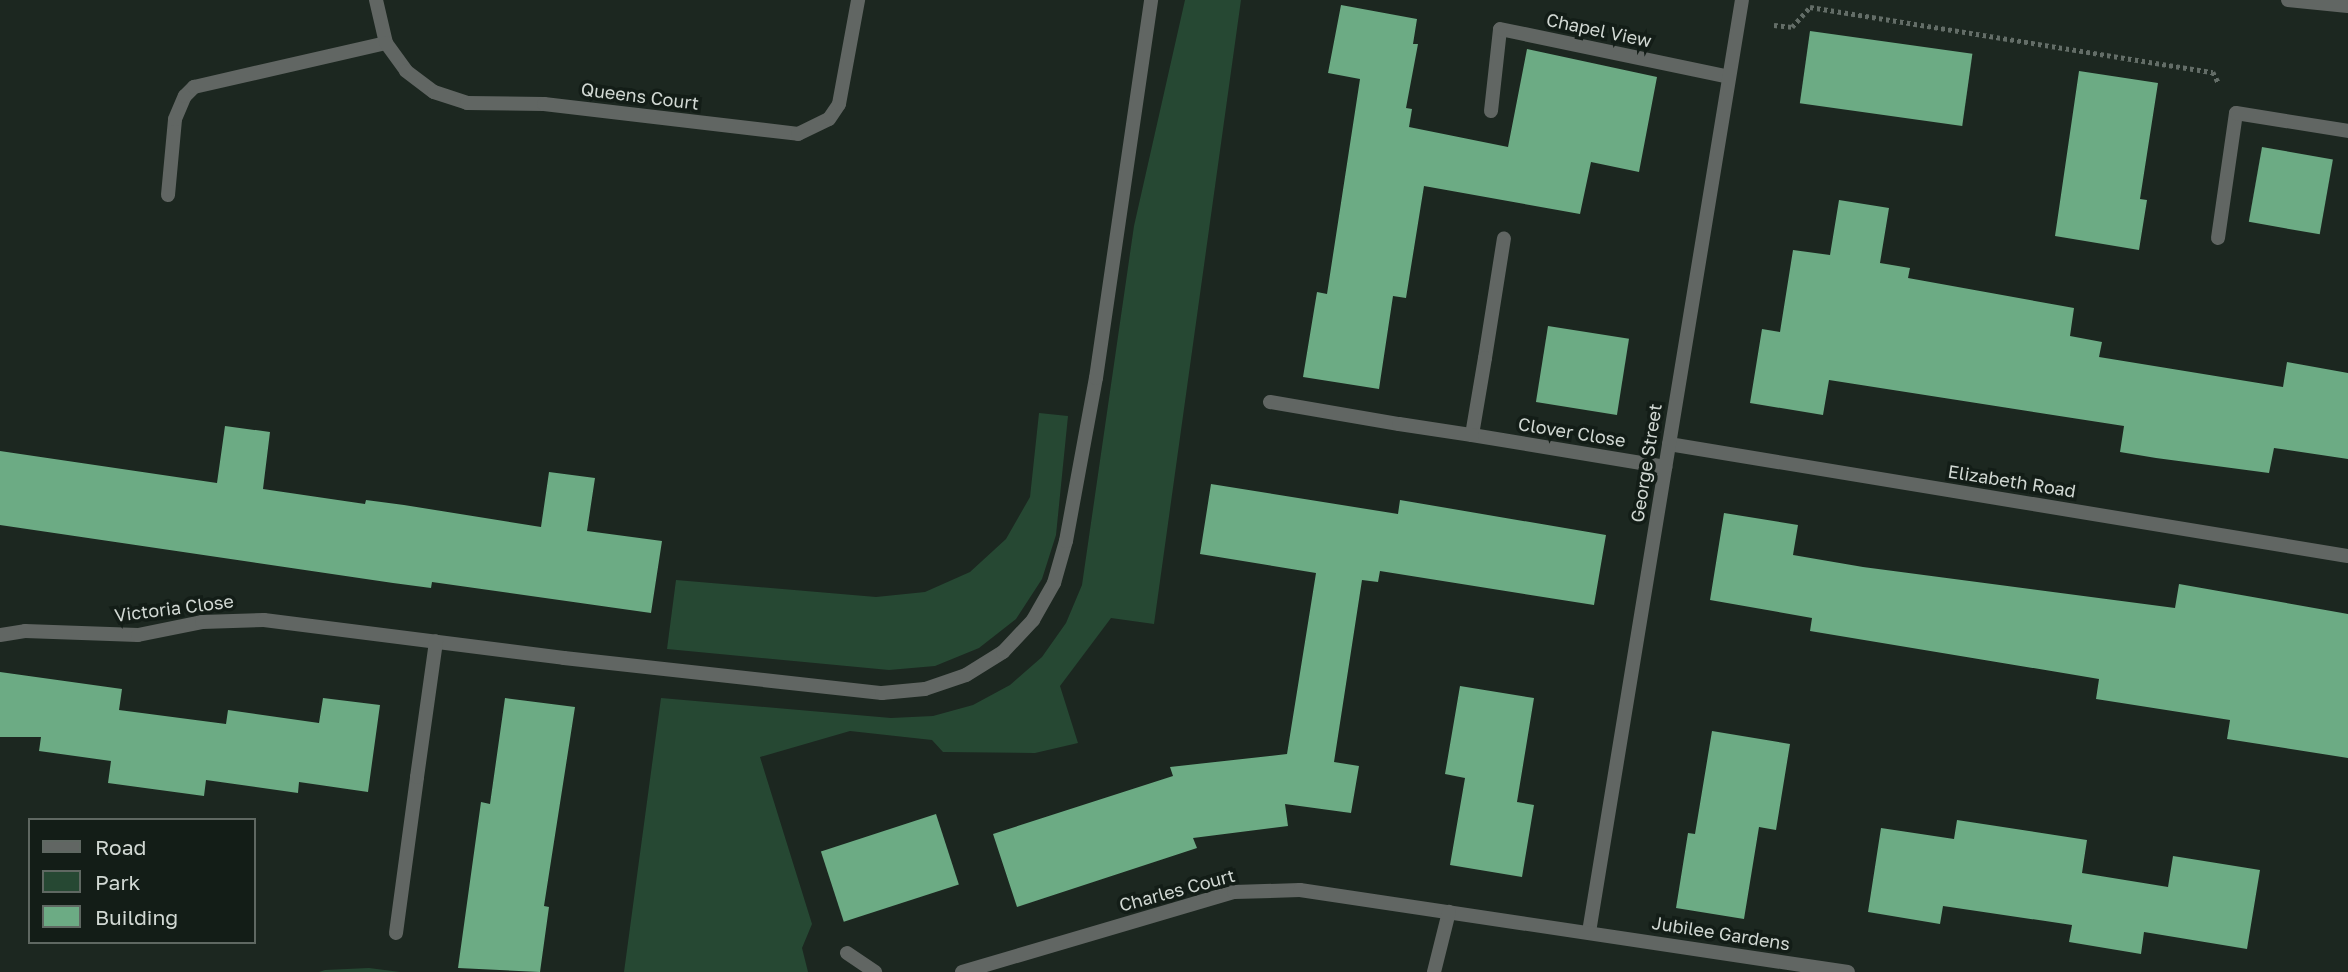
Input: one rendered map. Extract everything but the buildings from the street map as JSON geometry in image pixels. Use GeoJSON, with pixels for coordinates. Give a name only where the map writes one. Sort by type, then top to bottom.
{"type":"FeatureCollection","features":[{"type":"Feature","properties":{"kind":"street","name":"Queens Court"},"geometry":{"type":"LineString","coordinates":[[376,0],[386,43],[406,71],[434,92],[467,103],[544,104],[798,134],[822,124],[839,104],[858,0]]}},
{"type":"Feature","properties":{"kind":"street","name":"Victoria Close"},"geometry":{"type":"LineString","coordinates":[[0,635],[25,631],[138,635],[202,622],[264,620],[564,658],[882,693],[925,690],[966,676],[1003,652],[1033,621],[1054,583],[1066,541],[1096,378],[1151,0]]}},
{"type":"Feature","properties":{"kind":"street","name":"George Street"},"geometry":{"type":"LineString","coordinates":[[1589,932],[1742,0]]}},
{"type":"Feature","properties":{"kind":"street"},"geometry":{"type":"LineString","coordinates":[[2288,0],[2348,6]]}},
{"type":"Feature","properties":{"kind":"street","name":"Chapel View"},"geometry":{"type":"LineString","coordinates":[[1491,111],[1500,29],[1729,77]]}},
{"type":"Feature","properties":{"kind":"street"},"geometry":{"type":"LineString","coordinates":[[168,195],[175,119],[185,96],[194,87],[386,43]]}},
{"type":"Feature","properties":{"kind":"street"},"geometry":{"type":"LineString","coordinates":[[2218,238],[2236,113],[2348,131]]}},
{"type":"Feature","properties":{"kind":"street"},"geometry":{"type":"LineString","coordinates":[[1472,435],[1504,238]]}},
{"type":"Feature","properties":{"kind":"street","name":"Clover Close"},"geometry":{"type":"LineString","coordinates":[[1270,402],[1665,467]]}},
{"type":"Feature","properties":{"kind":"street","name":"Elizabeth Road"},"geometry":{"type":"LineString","coordinates":[[1669,444],[2348,556]]}},
{"type":"Feature","properties":{"kind":"street"},"geometry":{"type":"LineString","coordinates":[[396,933],[436,641]]}},
{"type":"Feature","properties":{"kind":"street","name":"Charles Court"},"geometry":{"type":"LineString","coordinates":[[962,972],[1234,892],[1300,890],[1589,932]]}},
{"type":"Feature","properties":{"kind":"street"},"geometry":{"type":"LineString","coordinates":[[1434,972],[1449,912]]}},
{"type":"Feature","properties":{"kind":"street","name":"Jubilee Gardens"},"geometry":{"type":"LineString","coordinates":[[1589,932],[1848,972]]}},
{"type":"Feature","properties":{"kind":"street"},"geometry":{"type":"LineString","coordinates":[[846,953],[875,972]]}},
{"type":"Feature","properties":{"kind":"path"},"geometry":{"type":"LineString","coordinates":[[1739,20],[1792,27],[1811,7],[2213,72],[2236,113]]}},
{"type":"Feature","properties":{"kind":"green space"},"geometry":{"type":"Polygon","coordinates":[[[1185,0],[1241,0],[1154,624],[1111,618],[1060,686],[1078,743],[1035,753],[943,752],[932,740],[850,731],[760,757],[812,924],[802,948],[808,972],[624,972],[661,698],[891,718],[933,716],[973,705],[1010,685],[1042,657],[1066,623],[1082,585],[1134,226],[1185,0]]]}},
{"type":"Feature","properties":{"kind":"green space"},"geometry":{"type":"Polygon","coordinates":[[[1039,413],[1068,416],[1056,535],[1042,579],[1016,619],[979,648],[935,666],[889,670],[667,649],[676,580],[876,597],[925,592],[970,572],[1006,539],[1030,497],[1039,413]]]}},
{"type":"Feature","properties":{"kind":"green space"},"geometry":{"type":"Polygon","coordinates":[[[369,968],[400,972],[319,972],[325,970],[369,968]]]}}]}
